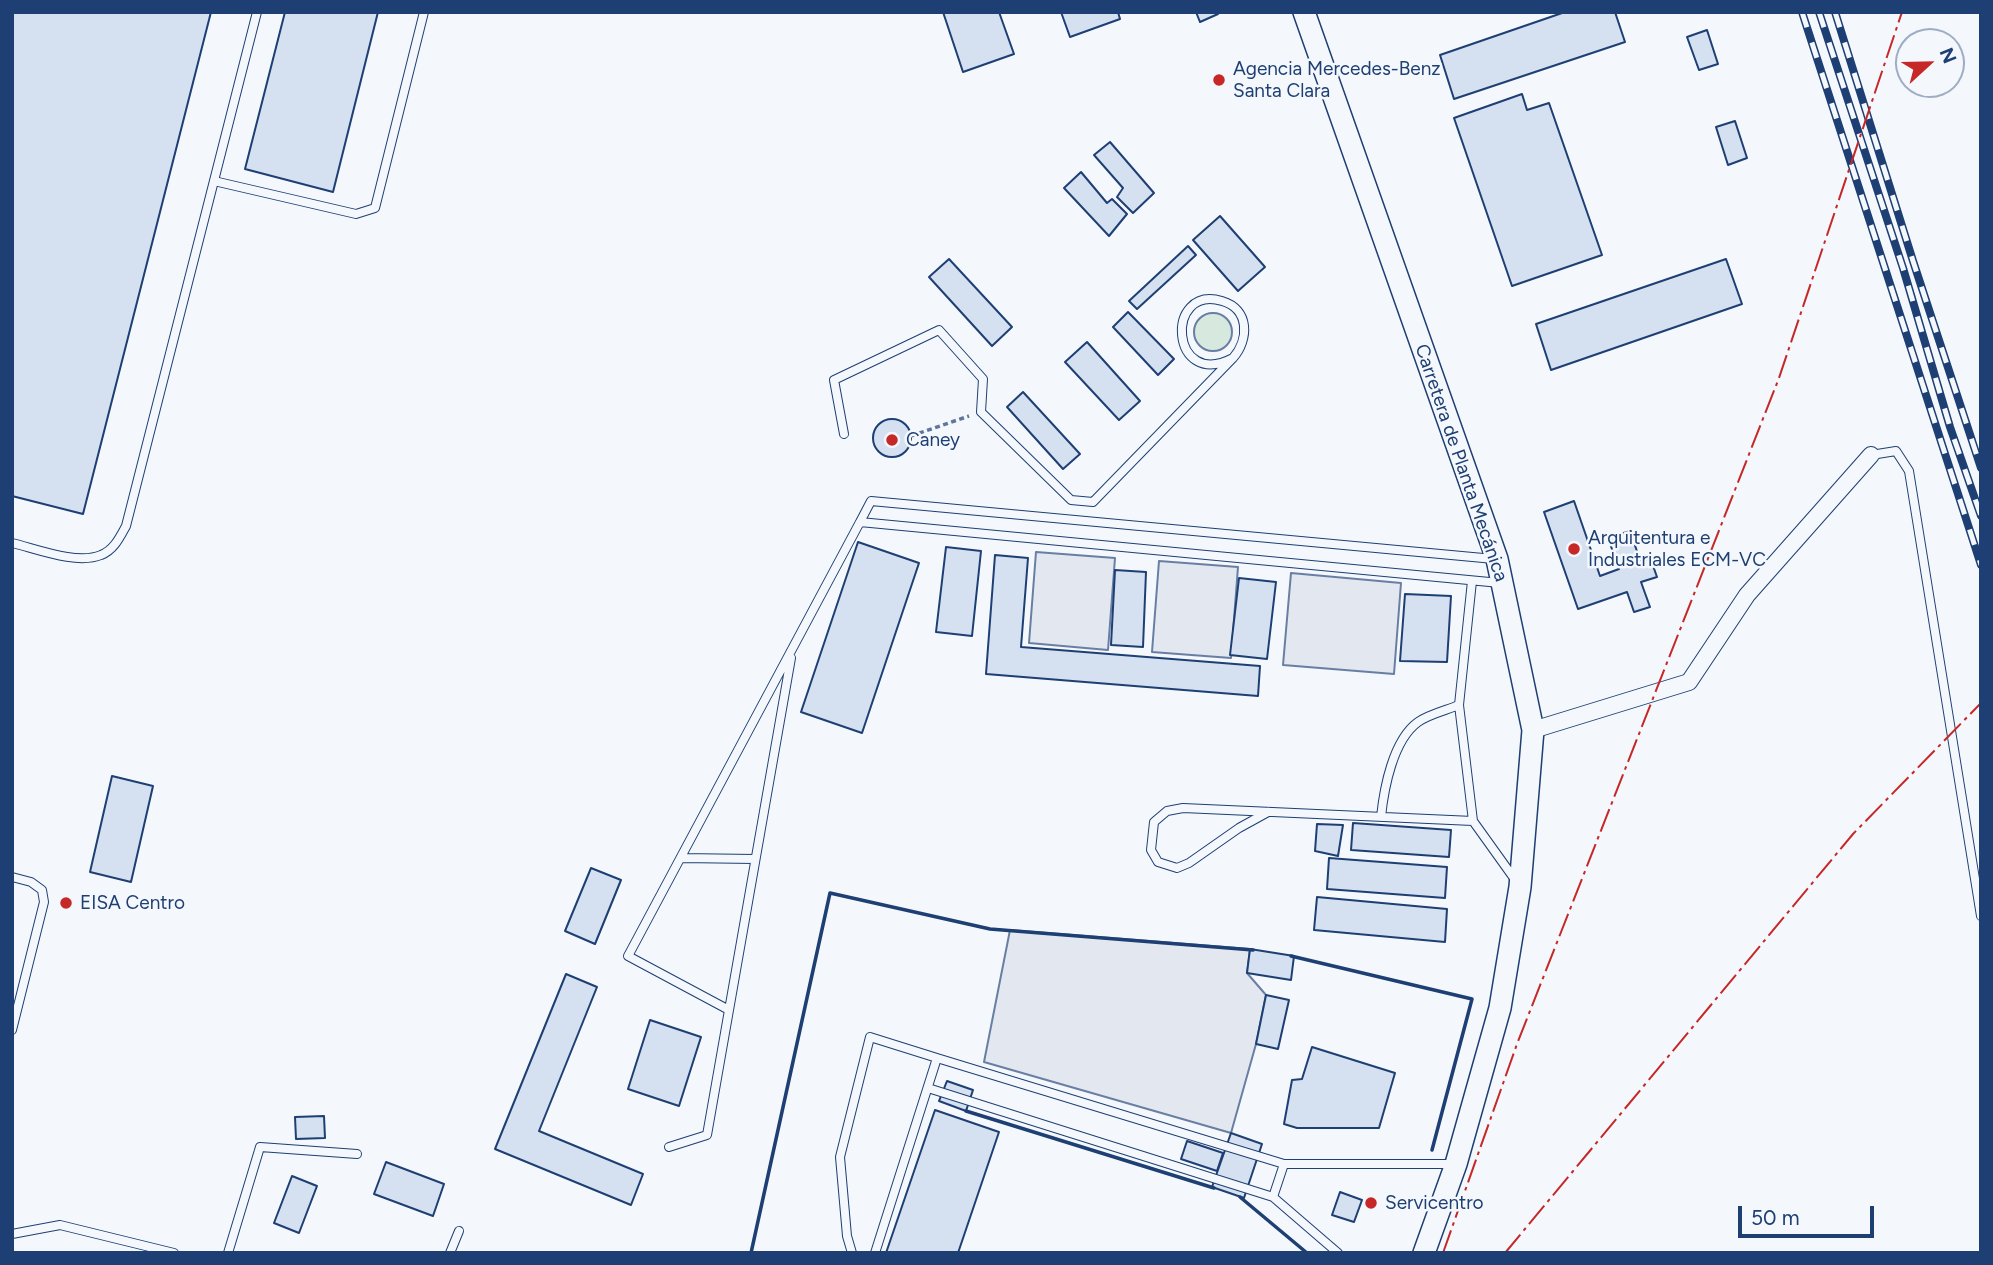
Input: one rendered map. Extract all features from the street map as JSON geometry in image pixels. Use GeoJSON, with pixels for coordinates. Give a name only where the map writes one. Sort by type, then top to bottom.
{"type":"FeatureCollection","features":[{"type":"Feature","properties":{"kind":"street","name":"Carretera de Planta Mecánica"},"geometry":{"type":"LineString","coordinates":[[1304,12],[1497,559],[1533,730],[1520,887],[1500,1008],[1456,1164],[1424,1253]]}},
{"type":"Feature","properties":{"kind":"street"},"geometry":{"type":"LineString","coordinates":[[1533,730],[1689,682],[1747,595],[1871,454]]}},
{"type":"Feature","properties":{"kind":"lane"},"geometry":{"type":"LineString","coordinates":[[12,543],[82,559],[103,555],[122,535],[130,513],[257,12]]}},
{"type":"Feature","properties":{"kind":"lane"},"geometry":{"type":"LineString","coordinates":[[214,181],[356,214],[374,208],[424,12]]}},
{"type":"Feature","properties":{"kind":"lane"},"geometry":{"type":"LineString","coordinates":[[844,434],[834,380],[939,330],[983,379],[981,412],[1070,500],[1093,502],[1233,358],[1240,350],[1245,330],[1238,311],[1230,304],[1209,299],[1190,308],[1181,327],[1185,349],[1192,357],[1212,365],[1233,358]]}},
{"type":"Feature","properties":{"kind":"lane"},"geometry":{"type":"LineString","coordinates":[[1871,454],[1896,451],[1909,471],[1981,916]]}},
{"type":"Feature","properties":{"kind":"lane"},"geometry":{"type":"LineString","coordinates":[[729,1010],[628,956],[871,501],[1497,559]]}},
{"type":"Feature","properties":{"kind":"lane"},"geometry":{"type":"LineString","coordinates":[[860,522],[1504,584]]}},
{"type":"Feature","properties":{"kind":"lane"},"geometry":{"type":"LineString","coordinates":[[1472,580],[1459,705],[1473,821],[1520,887]]}},
{"type":"Feature","properties":{"kind":"lane"},"geometry":{"type":"LineString","coordinates":[[669,1147],[707,1135],[792,648]]}},
{"type":"Feature","properties":{"kind":"lane"},"geometry":{"type":"LineString","coordinates":[[1381,817],[1383,796],[1397,748],[1418,722],[1459,705]]}},
{"type":"Feature","properties":{"kind":"lane"},"geometry":{"type":"LineString","coordinates":[[1268,812],[1177,868],[1158,862],[1151,850],[1154,822],[1167,811],[1184,808],[1473,821]]}},
{"type":"Feature","properties":{"kind":"lane"},"geometry":{"type":"LineString","coordinates":[[681,858],[755,859]]}},
{"type":"Feature","properties":{"kind":"lane"},"geometry":{"type":"LineString","coordinates":[[12,877],[32,882],[42,890],[44,902],[12,1030]]}},
{"type":"Feature","properties":{"kind":"lane"},"geometry":{"type":"LineString","coordinates":[[852,1253],[847,1236],[840,1157],[870,1037],[1284,1164],[1456,1164]]}},
{"type":"Feature","properties":{"kind":"lane"},"geometry":{"type":"LineString","coordinates":[[875,1253],[937,1058]]}},
{"type":"Feature","properties":{"kind":"lane"},"geometry":{"type":"LineString","coordinates":[[928,1088],[1273,1197],[1338,1253]]}},
{"type":"Feature","properties":{"kind":"lane"},"geometry":{"type":"LineString","coordinates":[[228,1253],[260,1147],[357,1154]]}},
{"type":"Feature","properties":{"kind":"lane"},"geometry":{"type":"LineString","coordinates":[[1273,1197],[1284,1164]]}},
{"type":"Feature","properties":{"kind":"lane"},"geometry":{"type":"LineString","coordinates":[[12,1234],[60,1225],[174,1253]]}},
{"type":"Feature","properties":{"kind":"lane"},"geometry":{"type":"LineString","coordinates":[[450,1253],[459,1231]]}},
{"type":"Feature","properties":{"kind":"path"},"geometry":{"type":"LineString","coordinates":[[911,436],[981,412]]}},
{"type":"Feature","properties":{"kind":"shaded area"},"geometry":{"type":"Polygon","coordinates":[[[1213,313],[1226,319],[1232,332],[1226,345],[1213,351],[1200,345],[1194,332],[1200,319],[1213,313]]]}},
{"type":"Feature","properties":{"kind":"shaded area"},"geometry":{"type":"Polygon","coordinates":[[[1036,552],[1115,558],[1108,650],[1029,643],[1036,552]]]}},
{"type":"Feature","properties":{"kind":"shaded area"},"geometry":{"type":"Polygon","coordinates":[[[1159,561],[1238,567],[1231,658],[1152,652],[1159,561]]]}},
{"type":"Feature","properties":{"kind":"shaded area"},"geometry":{"type":"Polygon","coordinates":[[[1291,573],[1401,583],[1394,674],[1283,665],[1291,573]]]}},
{"type":"Feature","properties":{"kind":"shaded area"},"geometry":{"type":"Polygon","coordinates":[[[1010,930],[1250,949],[1247,973],[1266,995],[1256,1044],[1231,1133],[984,1062],[1010,930]]]}},
{"type":"Feature","properties":{"kind":"building"},"geometry":{"type":"Polygon","coordinates":[[[12,12],[211,12],[83,514],[12,496],[12,12]]]}},
{"type":"Feature","properties":{"kind":"building"},"geometry":{"type":"Polygon","coordinates":[[[285,12],[378,12],[333,192],[245,169],[285,12]]]}},
{"type":"Feature","properties":{"kind":"building"},"geometry":{"type":"Polygon","coordinates":[[[943,12],[999,12],[1014,54],[963,72],[943,12]]]}},
{"type":"Feature","properties":{"kind":"building"},"geometry":{"type":"Polygon","coordinates":[[[1061,12],[1118,12],[1120,19],[1070,37],[1061,12]]]}},
{"type":"Feature","properties":{"kind":"building"},"geometry":{"type":"Polygon","coordinates":[[[1196,12],[1217,12],[1218,14],[1200,22],[1196,12]]]}},
{"type":"Feature","properties":{"kind":"building"},"geometry":{"type":"Polygon","coordinates":[[[1565,12],[1615,12],[1625,42],[1454,99],[1440,55],[1565,12]]]}},
{"type":"Feature","properties":{"kind":"building"},"geometry":{"type":"Polygon","coordinates":[[[1707,30],[1718,64],[1699,70],[1687,37],[1707,30]]]}},
{"type":"Feature","properties":{"kind":"building"},"geometry":{"type":"Polygon","coordinates":[[[1522,94],[1527,110],[1549,103],[1602,255],[1512,286],[1454,118],[1522,94]]]}},
{"type":"Feature","properties":{"kind":"building"},"geometry":{"type":"Polygon","coordinates":[[[1735,121],[1747,158],[1728,165],[1716,127],[1735,121]]]}},
{"type":"Feature","properties":{"kind":"building"},"geometry":{"type":"Polygon","coordinates":[[[1110,142],[1154,193],[1133,213],[1117,197],[1123,188],[1094,155],[1110,142]]]}},
{"type":"Feature","properties":{"kind":"building"},"geometry":{"type":"Polygon","coordinates":[[[1081,172],[1107,203],[1112,199],[1127,214],[1109,236],[1064,188],[1081,172]]]}},
{"type":"Feature","properties":{"kind":"building"},"geometry":{"type":"Polygon","coordinates":[[[1220,216],[1265,267],[1238,291],[1193,240],[1220,216]]]}},
{"type":"Feature","properties":{"kind":"building"},"geometry":{"type":"Polygon","coordinates":[[[1188,246],[1196,255],[1137,309],[1129,301],[1188,246]]]}},
{"type":"Feature","properties":{"kind":"building"},"geometry":{"type":"Polygon","coordinates":[[[949,259],[1012,327],[992,346],[929,277],[949,259]]]}},
{"type":"Feature","properties":{"kind":"building"},"geometry":{"type":"Polygon","coordinates":[[[1726,259],[1742,304],[1551,370],[1536,324],[1726,259]]]}},
{"type":"Feature","properties":{"kind":"building"},"geometry":{"type":"Polygon","coordinates":[[[1128,312],[1174,359],[1158,375],[1113,327],[1128,312]]]}},
{"type":"Feature","properties":{"kind":"building"},"geometry":{"type":"Polygon","coordinates":[[[1087,342],[1140,401],[1119,420],[1065,362],[1087,342]]]}},
{"type":"Feature","properties":{"kind":"building"},"geometry":{"type":"Polygon","coordinates":[[[1023,392],[1080,454],[1063,469],[1007,407],[1023,392]]]}},
{"type":"Feature","properties":{"kind":"building","name":"Caney"},"geometry":{"type":"Polygon","coordinates":[[[892,419],[905,425],[911,438],[905,451],[892,457],[879,451],[873,438],[879,425],[892,419]]]}},
{"type":"Feature","properties":{"kind":"building","name":"Arquitentura e Industriales ECM-VC"},"geometry":{"type":"Polygon","coordinates":[[[1574,501],[1600,576],[1619,569],[1608,538],[1630,531],[1640,560],[1651,560],[1657,577],[1641,582],[1650,607],[1634,612],[1627,592],[1578,609],[1544,512],[1574,501]]]}},
{"type":"Feature","properties":{"kind":"building"},"geometry":{"type":"Polygon","coordinates":[[[858,542],[919,563],[862,733],[801,712],[858,542]]]}},
{"type":"Feature","properties":{"kind":"building"},"geometry":{"type":"Polygon","coordinates":[[[946,547],[981,551],[972,636],[936,632],[946,547]]]}},
{"type":"Feature","properties":{"kind":"building"},"geometry":{"type":"Polygon","coordinates":[[[995,555],[1028,558],[1021,647],[1260,666],[1258,696],[986,674],[995,555]]]}},
{"type":"Feature","properties":{"kind":"building"},"geometry":{"type":"Polygon","coordinates":[[[1115,570],[1146,572],[1143,647],[1111,645],[1115,570]]]}},
{"type":"Feature","properties":{"kind":"building"},"geometry":{"type":"Polygon","coordinates":[[[1239,578],[1276,582],[1267,659],[1230,655],[1239,578]]]}},
{"type":"Feature","properties":{"kind":"building"},"geometry":{"type":"Polygon","coordinates":[[[1405,594],[1451,596],[1447,662],[1400,661],[1405,594]]]}},
{"type":"Feature","properties":{"kind":"building"},"geometry":{"type":"Polygon","coordinates":[[[112,776],[153,786],[131,882],[90,872],[112,776]]]}},
{"type":"Feature","properties":{"kind":"building"},"geometry":{"type":"Polygon","coordinates":[[[1353,823],[1451,830],[1449,857],[1351,850],[1353,823]]]}},
{"type":"Feature","properties":{"kind":"building"},"geometry":{"type":"Polygon","coordinates":[[[1317,824],[1343,825],[1338,856],[1315,851],[1317,824]]]}},
{"type":"Feature","properties":{"kind":"building"},"geometry":{"type":"Polygon","coordinates":[[[1329,858],[1447,867],[1445,898],[1327,889],[1329,858]]]}},
{"type":"Feature","properties":{"kind":"building"},"geometry":{"type":"Polygon","coordinates":[[[591,868],[621,880],[595,944],[565,931],[591,868]]]}},
{"type":"Feature","properties":{"kind":"building"},"geometry":{"type":"Polygon","coordinates":[[[1317,897],[1447,909],[1445,942],[1314,930],[1317,897]]]}},
{"type":"Feature","properties":{"kind":"building"},"geometry":{"type":"Polygon","coordinates":[[[1250,949],[1294,956],[1291,980],[1247,973],[1250,949]]]}},
{"type":"Feature","properties":{"kind":"building"},"geometry":{"type":"Polygon","coordinates":[[[566,974],[597,987],[539,1131],[643,1174],[631,1205],[495,1149],[566,974]]]}},
{"type":"Feature","properties":{"kind":"building"},"geometry":{"type":"Polygon","coordinates":[[[1266,995],[1289,1000],[1278,1049],[1256,1044],[1266,995]]]}},
{"type":"Feature","properties":{"kind":"building"},"geometry":{"type":"Polygon","coordinates":[[[650,1020],[701,1037],[679,1106],[628,1089],[650,1020]]]}},
{"type":"Feature","properties":{"kind":"building"},"geometry":{"type":"Polygon","coordinates":[[[1312,1047],[1395,1073],[1379,1128],[1297,1128],[1284,1124],[1292,1080],[1302,1079],[1312,1047]]]}},
{"type":"Feature","properties":{"kind":"building"},"geometry":{"type":"Polygon","coordinates":[[[947,1081],[973,1090],[966,1111],[939,1101],[947,1081]]]}},
{"type":"Feature","properties":{"kind":"building"},"geometry":{"type":"Polygon","coordinates":[[[935,1110],[999,1132],[958,1253],[886,1253],[935,1110]]]}},
{"type":"Feature","properties":{"kind":"building"},"geometry":{"type":"Polygon","coordinates":[[[324,1116],[325,1138],[296,1139],[295,1117],[324,1116]]]}},
{"type":"Feature","properties":{"kind":"building"},"geometry":{"type":"Polygon","coordinates":[[[1231,1133],[1262,1144],[1244,1198],[1212,1187],[1231,1133]]]}},
{"type":"Feature","properties":{"kind":"building"},"geometry":{"type":"Polygon","coordinates":[[[1187,1141],[1223,1153],[1217,1171],[1181,1159],[1187,1141]]]}},
{"type":"Feature","properties":{"kind":"building"},"geometry":{"type":"Polygon","coordinates":[[[386,1162],[444,1184],[433,1216],[374,1194],[386,1162]]]}},
{"type":"Feature","properties":{"kind":"building"},"geometry":{"type":"Polygon","coordinates":[[[292,1176],[317,1186],[299,1233],[274,1223],[292,1176]]]}},
{"type":"Feature","properties":{"kind":"building"},"geometry":{"type":"Polygon","coordinates":[[[1340,1192],[1362,1200],[1354,1222],[1332,1215],[1340,1192]]]}},
{"type":"Feature","properties":{"kind":"railway"},"geometry":{"type":"LineString","coordinates":[[1802,12],[1981,565]]}},
{"type":"Feature","properties":{"kind":"railway"},"geometry":{"type":"LineString","coordinates":[[1819,12],[1903,268],[1950,427],[1981,516]]}},
{"type":"Feature","properties":{"kind":"railway"},"geometry":{"type":"LineString","coordinates":[[1835,12],[1981,468]]}},
{"type":"Feature","properties":{"kind":"wall"},"geometry":{"type":"LineString","coordinates":[[751,1253],[830,893],[990,929],[1253,950]]}},
{"type":"Feature","properties":{"kind":"wall"},"geometry":{"type":"LineString","coordinates":[[1291,956],[1472,999],[1432,1150]]}},
{"type":"Feature","properties":{"kind":"wall"},"geometry":{"type":"LineString","coordinates":[[966,1111],[1214,1188]]}},
{"type":"Feature","properties":{"kind":"wall"},"geometry":{"type":"LineString","coordinates":[[1240,1197],[1307,1253]]}},
{"type":"Feature","properties":{"kind":"power"},"geometry":{"type":"LineString","coordinates":[[1443,1253],[1517,1044],[1779,378],[1902,12]]}},
{"type":"Feature","properties":{"kind":"power"},"geometry":{"type":"LineString","coordinates":[[1505,1253],[1853,834],[1981,703]]}},
{"type":"Feature","properties":{"kind":"place","name":"Agencia Mercedes-Benz Santa Clara"},"geometry":{"type":"Point","coordinates":[1219,80]}},
{"type":"Feature","properties":{"kind":"place","name":"Caney"},"geometry":{"type":"Point","coordinates":[892,440]}},
{"type":"Feature","properties":{"kind":"place","name":"Arquitentura e Industriales ECM-VC"},"geometry":{"type":"Point","coordinates":[1574,549]}},
{"type":"Feature","properties":{"kind":"place","name":"EISA Centro"},"geometry":{"type":"Point","coordinates":[66,903]}},
{"type":"Feature","properties":{"kind":"place","name":"Servicentro"},"geometry":{"type":"Point","coordinates":[1371,1203]}}]}
